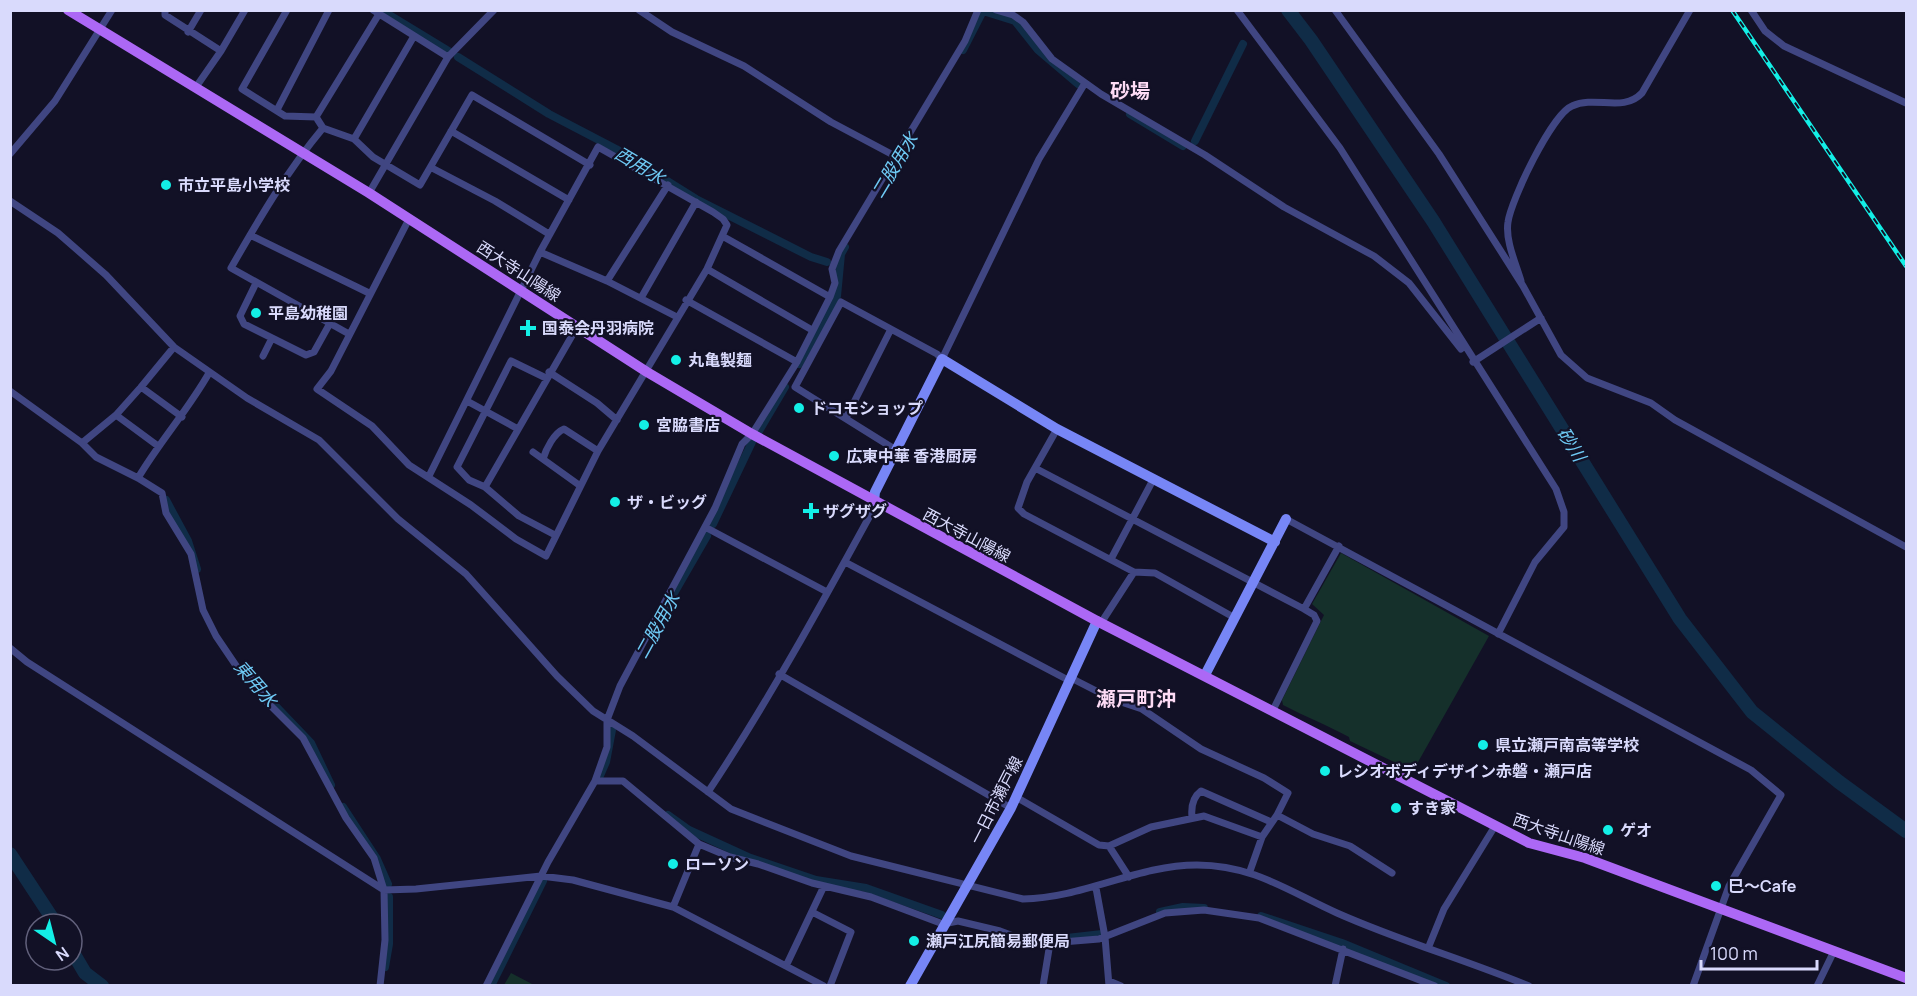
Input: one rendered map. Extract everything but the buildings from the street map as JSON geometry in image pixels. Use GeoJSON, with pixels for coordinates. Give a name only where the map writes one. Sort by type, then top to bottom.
{"type":"FeatureCollection","features":[{"type":"Feature","properties":{"kind":"main road","name":"西大寺山陽線"},"geometry":{"type":"LineString","coordinates":[[68,10],[369,193],[647,372],[752,434],[1099,622],[1529,843],[1585,858],[1906,978]]}},
{"type":"Feature","properties":{"kind":"street"},"geometry":{"type":"LineString","coordinates":[[10,154],[55,101],[112,10]]}},
{"type":"Feature","properties":{"kind":"street"},"geometry":{"type":"LineString","coordinates":[[165,10],[165,15],[188,32],[221,51]]}},
{"type":"Feature","properties":{"kind":"street"},"geometry":{"type":"LineString","coordinates":[[188,32],[201,10]]}},
{"type":"Feature","properties":{"kind":"street"},"geometry":{"type":"LineString","coordinates":[[196,87],[245,10]]}},
{"type":"Feature","properties":{"kind":"street"},"geometry":{"type":"LineString","coordinates":[[287,10],[242,89],[285,116],[316,117]]}},
{"type":"Feature","properties":{"kind":"street"},"geometry":{"type":"LineString","coordinates":[[277,110],[329,10]]}},
{"type":"Feature","properties":{"kind":"street"},"geometry":{"type":"LineString","coordinates":[[369,193],[448,57],[494,10]]}},
{"type":"Feature","properties":{"kind":"street"},"geometry":{"type":"LineString","coordinates":[[639,10],[672,32],[744,66],[831,122],[895,156]]}},
{"type":"Feature","properties":{"kind":"street"},"geometry":{"type":"LineString","coordinates":[[486,986],[541,876],[595,781],[607,747],[607,720],[620,686],[705,527],[742,444],[752,434],[797,362],[830,297],[835,282],[832,269],[839,251],[965,41],[978,10]]}},
{"type":"Feature","properties":{"kind":"street"},"geometry":{"type":"LineString","coordinates":[[996,10],[1013,15],[1023,22],[1052,59],[1086,83],[1205,155],[1284,207],[1374,256],[1408,283],[1473,362],[1507,408],[1556,489],[1565,522],[1564,527],[1535,562],[1498,634]]}},
{"type":"Feature","properties":{"kind":"street"},"geometry":{"type":"LineString","coordinates":[[1237,10],[1340,148],[1473,362]]}},
{"type":"Feature","properties":{"kind":"street"},"geometry":{"type":"LineString","coordinates":[[1335,10],[1428,138],[1523,286],[1561,355],[1587,378],[1651,403],[1675,420],[1906,547]]}},
{"type":"Feature","properties":{"kind":"street"},"geometry":{"type":"LineString","coordinates":[[1523,286],[1507,223],[1528,172],[1559,116],[1569,106],[1585,102],[1624,104],[1634,101],[1642,93],[1690,10]]}},
{"type":"Feature","properties":{"kind":"street"},"geometry":{"type":"LineString","coordinates":[[1751,10],[1765,31],[1784,46],[1906,103]]}},
{"type":"Feature","properties":{"kind":"street"},"geometry":{"type":"LineString","coordinates":[[316,117],[376,12],[448,57]]}},
{"type":"Feature","properties":{"kind":"street"},"geometry":{"type":"LineString","coordinates":[[354,139],[414,36]]}},
{"type":"Feature","properties":{"kind":"street"},"geometry":{"type":"LineString","coordinates":[[708,792],[742,741],[873,510],[875,492],[1039,159],[1086,83]]}},
{"type":"Feature","properties":{"kind":"street"},"geometry":{"type":"LineString","coordinates":[[316,117],[323,128],[354,139],[373,157],[420,185],[432,168],[472,95],[590,165]]}},
{"type":"Feature","properties":{"kind":"street"},"geometry":{"type":"LineString","coordinates":[[323,128],[302,153],[261,214],[231,268],[329,325],[349,334]]}},
{"type":"Feature","properties":{"kind":"street"},"geometry":{"type":"LineString","coordinates":[[451,131],[569,200]]}},
{"type":"Feature","properties":{"kind":"street"},"geometry":{"type":"LineString","coordinates":[[409,219],[331,370],[317,389],[372,426],[409,465],[429,476],[516,539],[546,556],[579,485],[647,372],[676,317],[707,269],[724,237],[727,225],[723,219],[668,185],[598,147],[590,165],[549,234],[429,476]]}},
{"type":"Feature","properties":{"kind":"street"},"geometry":{"type":"LineString","coordinates":[[432,168],[495,201],[549,234]]}},
{"type":"Feature","properties":{"kind":"street"},"geometry":{"type":"LineString","coordinates":[[607,281],[668,185]]}},
{"type":"Feature","properties":{"kind":"street"},"geometry":{"type":"LineString","coordinates":[[10,201],[58,233],[106,275],[174,347],[209,373],[319,440],[398,519],[466,574],[557,676],[593,711],[633,736],[731,809],[851,856],[1023,899],[1046,899],[1096,888],[1166,866],[1224,866],[1250,872],[1337,913],[1429,946],[1513,982],[1529,986]]}},
{"type":"Feature","properties":{"kind":"street"},"geometry":{"type":"LineString","coordinates":[[641,298],[696,202]]}},
{"type":"Feature","properties":{"kind":"street"},"geometry":{"type":"LineString","coordinates":[[250,235],[369,293]]}},
{"type":"Feature","properties":{"kind":"street"},"geometry":{"type":"LineString","coordinates":[[724,237],[830,297]]}},
{"type":"Feature","properties":{"kind":"street"},"geometry":{"type":"LineString","coordinates":[[540,252],[607,281],[676,317]]}},
{"type":"Feature","properties":{"kind":"street"},"geometry":{"type":"LineString","coordinates":[[707,269],[812,330]]}},
{"type":"Feature","properties":{"kind":"street"},"geometry":{"type":"LineString","coordinates":[[256,283],[240,316],[244,324],[306,355],[314,352],[329,325]]}},
{"type":"Feature","properties":{"kind":"street"},"geometry":{"type":"LineString","coordinates":[[687,300],[797,362]]}},
{"type":"Feature","properties":{"kind":"street"},"geometry":{"type":"LineString","coordinates":[[896,450],[795,387],[841,302],[891,329],[1057,429],[1275,542]]}},
{"type":"Feature","properties":{"kind":"street"},"geometry":{"type":"LineString","coordinates":[[1473,362],[1541,318]]}},
{"type":"Feature","properties":{"kind":"street"},"geometry":{"type":"LineString","coordinates":[[485,487],[577,327]]}},
{"type":"Feature","properties":{"kind":"street"},"geometry":{"type":"LineString","coordinates":[[846,418],[891,329]]}},
{"type":"Feature","properties":{"kind":"street"},"geometry":{"type":"LineString","coordinates":[[262,356],[272,338]]}},
{"type":"Feature","properties":{"kind":"street"},"geometry":{"type":"LineString","coordinates":[[82,443],[116,415],[174,347]]}},
{"type":"Feature","properties":{"kind":"street"},"geometry":{"type":"LineString","coordinates":[[555,536],[519,516],[485,487],[469,480],[458,467],[511,362],[548,375],[597,403],[617,420]]}},
{"type":"Feature","properties":{"kind":"street"},"geometry":{"type":"LineString","coordinates":[[138,477],[158,446],[182,417],[209,373]]}},
{"type":"Feature","properties":{"kind":"street"},"geometry":{"type":"LineString","coordinates":[[141,387],[182,417]]}},
{"type":"Feature","properties":{"kind":"street"},"geometry":{"type":"LineString","coordinates":[[10,391],[82,443],[96,457],[138,477],[162,493],[166,513],[190,554],[203,610],[216,636],[239,669],[253,680],[267,702],[303,738],[346,818],[374,858],[384,890],[386,940],[380,986]]}},
{"type":"Feature","properties":{"kind":"street"},"geometry":{"type":"LineString","coordinates":[[467,401],[486,409],[518,429]]}},
{"type":"Feature","properties":{"kind":"street"},"geometry":{"type":"LineString","coordinates":[[116,415],[158,446]]}},
{"type":"Feature","properties":{"kind":"street"},"geometry":{"type":"LineString","coordinates":[[543,459],[559,430],[564,429],[598,452]]}},
{"type":"Feature","properties":{"kind":"street"},"geometry":{"type":"LineString","coordinates":[[1057,429],[1027,482],[1018,508],[1024,514],[1134,572],[1155,573],[1235,618]]}},
{"type":"Feature","properties":{"kind":"street"},"geometry":{"type":"LineString","coordinates":[[533,452],[579,485]]}},
{"type":"Feature","properties":{"kind":"street"},"geometry":{"type":"LineString","coordinates":[[1035,468],[1314,615],[1317,621],[1273,710]]}},
{"type":"Feature","properties":{"kind":"street"},"geometry":{"type":"LineString","coordinates":[[1111,559],[1153,480]]}},
{"type":"Feature","properties":{"kind":"street"},"geometry":{"type":"LineString","coordinates":[[1205,675],[1286,519],[1751,770],[1781,795],[1729,886],[1693,986]]}},
{"type":"Feature","properties":{"kind":"street"},"geometry":{"type":"LineString","coordinates":[[705,527],[827,592]]}},
{"type":"Feature","properties":{"kind":"street"},"geometry":{"type":"LineString","coordinates":[[1304,609],[1339,546]]}},
{"type":"Feature","properties":{"kind":"street"},"geometry":{"type":"LineString","coordinates":[[845,562],[1070,680],[1112,699],[1142,709],[1201,749],[1264,778],[1288,793],[1262,837],[1250,872]]}},
{"type":"Feature","properties":{"kind":"street"},"geometry":{"type":"LineString","coordinates":[[1099,622],[1134,572]]}},
{"type":"Feature","properties":{"kind":"street","name":"一日市瀬戸線"},"geometry":{"type":"LineString","coordinates":[[910,986],[1011,808],[1099,622]]}},
{"type":"Feature","properties":{"kind":"street"},"geometry":{"type":"LineString","coordinates":[[10,648],[27,662],[384,890],[416,889],[541,876],[583,882],[673,907],[824,986]]}},
{"type":"Feature","properties":{"kind":"street"},"geometry":{"type":"LineString","coordinates":[[779,674],[1011,808]]}},
{"type":"Feature","properties":{"kind":"street"},"geometry":{"type":"LineString","coordinates":[[595,781],[623,782],[699,844],[730,857],[824,886],[871,897],[944,924],[958,921],[1000,931],[1027,941],[1050,943],[1106,937],[1165,913],[1204,910],[1259,918],[1435,986]]}},
{"type":"Feature","properties":{"kind":"street"},"geometry":{"type":"LineString","coordinates":[[1191,818],[1191,809],[1196,794],[1201,791],[1271,822]]}},
{"type":"Feature","properties":{"kind":"street"},"geometry":{"type":"LineString","coordinates":[[1016,797],[1099,845],[1110,846],[1151,827],[1191,818],[1212,817],[1262,837]]}},
{"type":"Feature","properties":{"kind":"street"},"geometry":{"type":"LineString","coordinates":[[1277,815],[1313,834],[1350,846],[1392,873]]}},
{"type":"Feature","properties":{"kind":"street"},"geometry":{"type":"LineString","coordinates":[[1429,946],[1444,909],[1495,826]]}},
{"type":"Feature","properties":{"kind":"street"},"geometry":{"type":"LineString","coordinates":[[673,907],[699,844]]}},
{"type":"Feature","properties":{"kind":"street"},"geometry":{"type":"LineString","coordinates":[[1110,846],[1130,877]]}},
{"type":"Feature","properties":{"kind":"street"},"geometry":{"type":"LineString","coordinates":[[786,966],[824,886]]}},
{"type":"Feature","properties":{"kind":"street"},"geometry":{"type":"LineString","coordinates":[[1096,888],[1106,937],[1109,983],[1121,986]]}},
{"type":"Feature","properties":{"kind":"street"},"geometry":{"type":"LineString","coordinates":[[812,912],[851,932],[830,986]]}},
{"type":"Feature","properties":{"kind":"street"},"geometry":{"type":"LineString","coordinates":[[1043,986],[1050,943]]}},
{"type":"Feature","properties":{"kind":"street"},"geometry":{"type":"LineString","coordinates":[[1335,986],[1343,949]]}},
{"type":"Feature","properties":{"kind":"street"},"geometry":{"type":"LineString","coordinates":[[1817,986],[1834,951]]}},
{"type":"Feature","properties":{"kind":"green space"},"geometry":{"type":"Polygon","coordinates":[[[1341,553],[1489,636],[1413,771],[1283,705],[1282,700],[1324,615],[1312,604],[1341,553]]]}},
{"type":"Feature","properties":{"kind":"green space"},"geometry":{"type":"Polygon","coordinates":[[[511,973],[534,985],[504,985],[511,973]]]}},
{"type":"Feature","properties":{"kind":"waterway","name":"西用水"},"geometry":{"type":"LineString","coordinates":[[381,10],[450,52]]}},
{"type":"Feature","properties":{"kind":"waterway","name":"砂川"},"geometry":{"type":"LineString","coordinates":[[1288,10],[1311,40],[1433,221],[1680,619],[1752,712],[1839,782],[1906,831]]}},
{"type":"Feature","properties":{"kind":"waterway","name":"二股用水"},"geometry":{"type":"LineString","coordinates":[[963,50],[983,11],[1015,21],[1038,50],[1078,84]]}},
{"type":"Feature","properties":{"kind":"waterway","name":"二股用水"},"geometry":{"type":"LineString","coordinates":[[1195,141],[1243,44]]}},
{"type":"Feature","properties":{"kind":"waterway","name":"西用水"},"geometry":{"type":"LineString","coordinates":[[458,57],[549,114],[616,149],[696,199],[811,257],[827,262]]}},
{"type":"Feature","properties":{"kind":"waterway","name":"二股用水"},"geometry":{"type":"LineString","coordinates":[[1130,114],[1183,146]]}},
{"type":"Feature","properties":{"kind":"waterway","name":"二股用水"},"geometry":{"type":"LineString","coordinates":[[799,364],[837,296],[841,254],[845,247]]}},
{"type":"Feature","properties":{"kind":"waterway","name":"二股用水"},"geometry":{"type":"LineString","coordinates":[[759,431],[785,387]]}},
{"type":"Feature","properties":{"kind":"waterway","name":"二股用水"},"geometry":{"type":"LineString","coordinates":[[713,524],[752,442]]}},
{"type":"Feature","properties":{"kind":"waterway","name":"東用水"},"geometry":{"type":"LineString","coordinates":[[166,500],[188,541],[197,569]]}},
{"type":"Feature","properties":{"kind":"waterway","name":"二股用水"},"geometry":{"type":"LineString","coordinates":[[662,614],[707,536]]}},
{"type":"Feature","properties":{"kind":"waterway","name":"東用水"},"geometry":{"type":"LineString","coordinates":[[245,671],[257,678],[268,698],[311,743],[331,785]]}},
{"type":"Feature","properties":{"kind":"waterway","name":"二股用水"},"geometry":{"type":"LineString","coordinates":[[599,778],[606,762],[612,730]]}},
{"type":"Feature","properties":{"kind":"waterway","name":"東用水"},"geometry":{"type":"LineString","coordinates":[[343,807],[377,859],[388,884]]}},
{"type":"Feature","properties":{"kind":"waterway"},"geometry":{"type":"LineString","coordinates":[[668,815],[689,830],[748,857],[816,880],[866,888],[942,915]]}},
{"type":"Feature","properties":{"kind":"waterway"},"geometry":{"type":"LineString","coordinates":[[10,854],[48,912]]}},
{"type":"Feature","properties":{"kind":"waterway","name":"二股用水"},"geometry":{"type":"LineString","coordinates":[[491,986],[543,881]]}},
{"type":"Feature","properties":{"kind":"waterway","name":"東用水"},"geometry":{"type":"LineString","coordinates":[[385,967],[389,944],[389,897]]}},
{"type":"Feature","properties":{"kind":"waterway"},"geometry":{"type":"LineString","coordinates":[[1160,912],[1183,907],[1204,908]]}},
{"type":"Feature","properties":{"kind":"waterway"},"geometry":{"type":"LineString","coordinates":[[1261,916],[1342,943],[1446,986]]}},
{"type":"Feature","properties":{"kind":"waterway"},"geometry":{"type":"LineString","coordinates":[[1058,939],[1102,934]]}},
{"type":"Feature","properties":{"kind":"waterway"},"geometry":{"type":"LineString","coordinates":[[84,971],[102,986]]}},
{"type":"Feature","properties":{"kind":"railway"},"geometry":{"type":"LineString","coordinates":[[1732,10],[1906,266]]}},
{"type":"Feature","properties":{"kind":"place","name":"市立平島小学校"},"geometry":{"type":"Point","coordinates":[166,185]}},
{"type":"Feature","properties":{"kind":"place","name":"平島幼稚園"},"geometry":{"type":"Point","coordinates":[256,313]}},
{"type":"Feature","properties":{"kind":"place","name":"国泰会丹羽病院"},"geometry":{"type":"Point","coordinates":[528,328]}},
{"type":"Feature","properties":{"kind":"place","name":"丸亀製麺"},"geometry":{"type":"Point","coordinates":[676,360]}},
{"type":"Feature","properties":{"kind":"place","name":"ドコモショップ"},"geometry":{"type":"Point","coordinates":[799,408]}},
{"type":"Feature","properties":{"kind":"place","name":"宮脇書店"},"geometry":{"type":"Point","coordinates":[644,425]}},
{"type":"Feature","properties":{"kind":"place","name":"広東中華 香港厨房"},"geometry":{"type":"Point","coordinates":[834,456]}},
{"type":"Feature","properties":{"kind":"place","name":"ザ・ビッグ"},"geometry":{"type":"Point","coordinates":[615,502]}},
{"type":"Feature","properties":{"kind":"place","name":"ザグザグ"},"geometry":{"type":"Point","coordinates":[811,511]}},
{"type":"Feature","properties":{"kind":"place","name":"県立瀬戸南高等学校"},"geometry":{"type":"Point","coordinates":[1483,745]}},
{"type":"Feature","properties":{"kind":"place","name":"レシオボディデザイン赤磐・瀬戸店"},"geometry":{"type":"Point","coordinates":[1325,771]}},
{"type":"Feature","properties":{"kind":"place","name":"すき家"},"geometry":{"type":"Point","coordinates":[1396,808]}},
{"type":"Feature","properties":{"kind":"place","name":"ゲオ"},"geometry":{"type":"Point","coordinates":[1608,830]}},
{"type":"Feature","properties":{"kind":"place","name":"ローソン"},"geometry":{"type":"Point","coordinates":[673,864]}},
{"type":"Feature","properties":{"kind":"place","name":"巳～Cafe"},"geometry":{"type":"Point","coordinates":[1716,886]}},
{"type":"Feature","properties":{"kind":"place","name":"瀬戸江尻簡易郵便局"},"geometry":{"type":"Point","coordinates":[914,941]}},
{"type":"Feature","properties":{"kind":"district","name":"砂場"},"geometry":{"type":"Point","coordinates":[1130,90]}},
{"type":"Feature","properties":{"kind":"district","name":"瀬戸町沖"},"geometry":{"type":"Point","coordinates":[1136,698]}}]}
